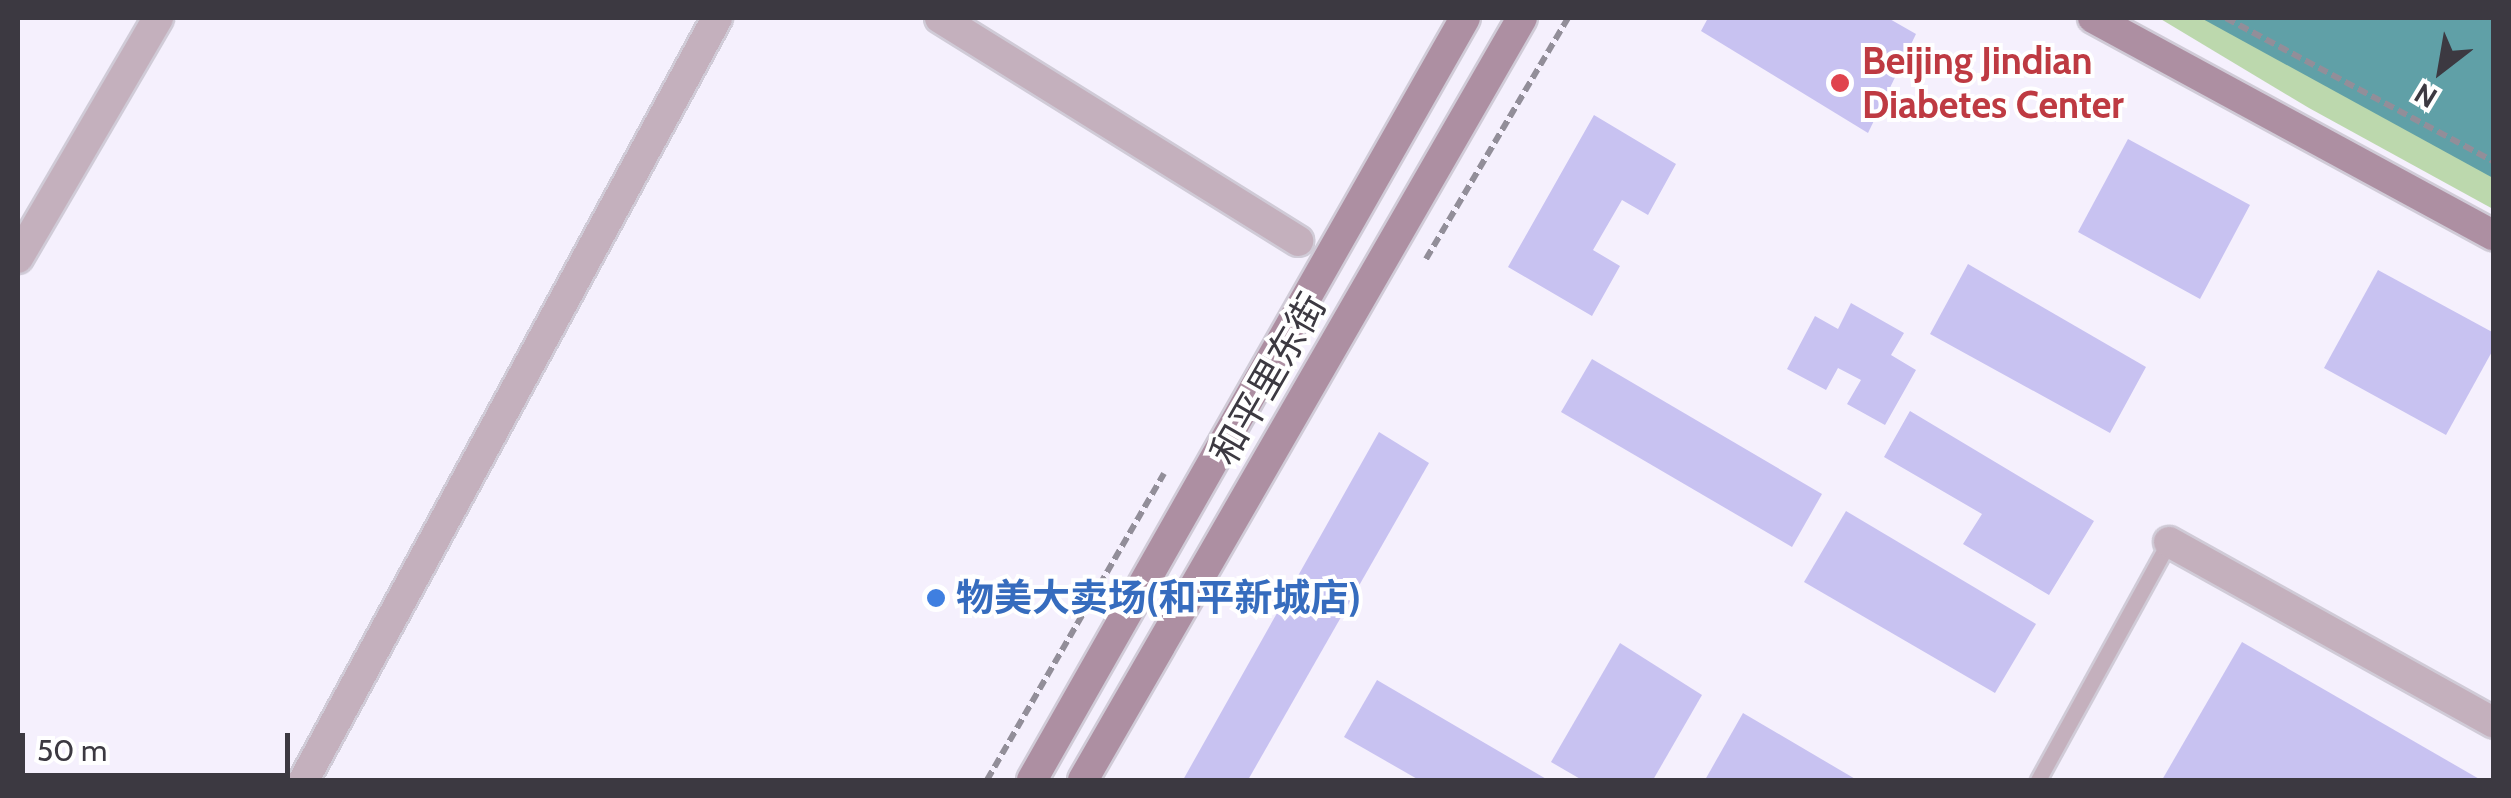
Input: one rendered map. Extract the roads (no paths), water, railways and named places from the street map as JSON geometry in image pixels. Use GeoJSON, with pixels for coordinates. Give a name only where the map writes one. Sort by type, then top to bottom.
{"type":"FeatureCollection","features":[{"type":"Feature","properties":{"kind":"street"},"geometry":{"type":"LineString","coordinates":[[18,258],[158,18]]}},
{"type":"Feature","properties":{"kind":"street"},"geometry":{"type":"LineString","coordinates":[[304,780],[716,18]]}},
{"type":"Feature","properties":{"kind":"street"},"geometry":{"type":"LineString","coordinates":[[940,18],[1298,242]]}},
{"type":"Feature","properties":{"kind":"street","name":"和平里东街"},"geometry":{"type":"LineString","coordinates":[[1032,780],[1465,18]]}},
{"type":"Feature","properties":{"kind":"street","name":"和平里东街"},"geometry":{"type":"LineString","coordinates":[[1083,780],[1522,18]]}},
{"type":"Feature","properties":{"kind":"street"},"geometry":{"type":"LineString","coordinates":[[2093,18],[2494,236]]}},
{"type":"Feature","properties":{"kind":"street"},"geometry":{"type":"LineString","coordinates":[[2170,542],[2494,724]]}},
{"type":"Feature","properties":{"kind":"lane"},"geometry":{"type":"LineString","coordinates":[[2038,780],[2170,542]]}},
{"type":"Feature","properties":{"kind":"water"},"geometry":{"type":"Polygon","coordinates":[[[2201,18],[2493,19],[2493,178],[2201,18]]]}},
{"type":"Feature","properties":{"kind":"place","name":"Beijing Jindian Diabetes Center"},"geometry":{"type":"Point","coordinates":[1840,83]}},
{"type":"Feature","properties":{"kind":"place","name":"物美大卖场(和平新城店)"},"geometry":{"type":"Point","coordinates":[936,598]}}]}
